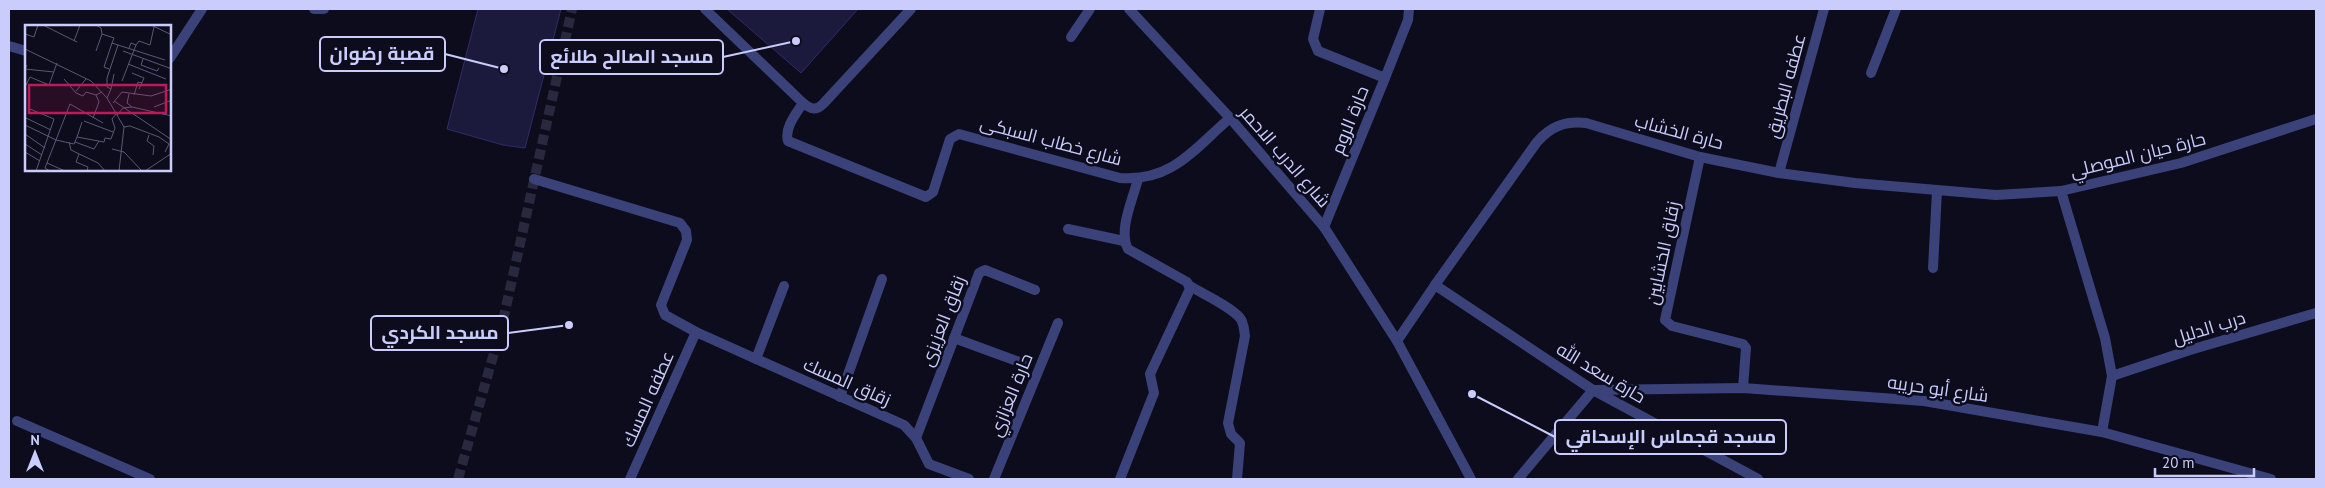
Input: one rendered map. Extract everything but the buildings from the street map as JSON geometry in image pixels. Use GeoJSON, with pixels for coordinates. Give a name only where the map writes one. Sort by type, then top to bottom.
{"type":"FeatureCollection","features":[{"type":"Feature","properties":{"kind":"street"},"geometry":{"type":"LineString","coordinates":[[171,56],[202,9]]}},
{"type":"Feature","properties":{"kind":"street"},"geometry":{"type":"LineString","coordinates":[[314,9],[324,9]]}},
{"type":"Feature","properties":{"kind":"street"},"geometry":{"type":"LineString","coordinates":[[705,9],[811,109],[820,108],[911,9]]}},
{"type":"Feature","properties":{"kind":"street"},"geometry":{"type":"LineString","coordinates":[[1071,37],[1090,9]]}},
{"type":"Feature","properties":{"kind":"street","name":"شارع الدرب الاحمر"},"geometry":{"type":"LineString","coordinates":[[1129,9],[1230,118],[1324,227],[1398,341],[1471,479]]}},
{"type":"Feature","properties":{"kind":"street","name":"حارة الروم"},"geometry":{"type":"LineString","coordinates":[[1320,9],[1313,39],[1318,51],[1385,78],[1324,227]]}},
{"type":"Feature","properties":{"kind":"street"},"geometry":{"type":"LineString","coordinates":[[1385,78],[1408,20],[1409,9]]}},
{"type":"Feature","properties":{"kind":"street","name":"عطفه البطريق"},"geometry":{"type":"LineString","coordinates":[[1779,173],[1824,9]]}},
{"type":"Feature","properties":{"kind":"street"},"geometry":{"type":"LineString","coordinates":[[1871,73],[1896,9]]}},
{"type":"Feature","properties":{"kind":"street"},"geometry":{"type":"LineString","coordinates":[[9,46],[25,51]]}},
{"type":"Feature","properties":{"kind":"street","name":"شارع خطاب السبكى"},"geometry":{"type":"LineString","coordinates":[[803,103],[788,128],[786,135],[788,141],[922,197],[926,197],[933,192],[950,139],[959,134],[1120,178],[1138,179],[1156,176],[1173,168],[1230,118]]}},
{"type":"Feature","properties":{"kind":"street","name":"حارة حيان الموصلي"},"geometry":{"type":"LineString","coordinates":[[2102,432],[2112,376],[2105,338],[2061,191],[2181,163],[2316,120]]}},
{"type":"Feature","properties":{"kind":"street","name":"حارة الخشاب"},"geometry":{"type":"LineString","coordinates":[[1398,341],[1435,285],[1537,142],[1546,131],[1558,125],[1572,122],[1586,123],[1700,157],[1779,173],[1937,191],[1996,194],[2061,191]]}},
{"type":"Feature","properties":{"kind":"street","name":"زقاق الخشابين"},"geometry":{"type":"LineString","coordinates":[[1700,157],[1665,320],[1672,326],[1743,344],[1746,348],[1743,388]]}},
{"type":"Feature","properties":{"kind":"street","name":"زقاق المسك"},"geometry":{"type":"LineString","coordinates":[[534,179],[680,223],[686,231],[687,240],[661,306],[664,315],[696,332],[904,425],[916,438],[929,464],[969,479]]}},
{"type":"Feature","properties":{"kind":"street"},"geometry":{"type":"LineString","coordinates":[[1138,179],[1124,231],[1124,241],[1128,249],[1187,282],[1190,286],[1231,310],[1239,317],[1244,326],[1245,336],[1228,423],[1231,434],[1240,443],[1237,479]]}},
{"type":"Feature","properties":{"kind":"street"},"geometry":{"type":"LineString","coordinates":[[1933,268],[1937,191]]}},
{"type":"Feature","properties":{"kind":"street"},"geometry":{"type":"LineString","coordinates":[[1068,229],[1124,241]]}},
{"type":"Feature","properties":{"kind":"street","name":"زقاق العزيزى"},"geometry":{"type":"LineString","coordinates":[[916,438],[979,272],[985,270],[1035,290]]}},
{"type":"Feature","properties":{"kind":"street"},"geometry":{"type":"LineString","coordinates":[[840,397],[882,279]]}},
{"type":"Feature","properties":{"kind":"street","name":"حارة سعد الله"},"geometry":{"type":"LineString","coordinates":[[1435,285],[1593,390],[1758,479]]}},
{"type":"Feature","properties":{"kind":"street"},"geometry":{"type":"LineString","coordinates":[[756,359],[784,286]]}},
{"type":"Feature","properties":{"kind":"street"},"geometry":{"type":"LineString","coordinates":[[1120,479],[1154,393],[1150,374],[1189,292],[1190,286]]}},
{"type":"Feature","properties":{"kind":"street","name":"درب الدليل"},"geometry":{"type":"LineString","coordinates":[[2112,376],[2190,350],[2316,313]]}},
{"type":"Feature","properties":{"kind":"street","name":"حارة العزازي"},"geometry":{"type":"LineString","coordinates":[[994,479],[1058,323]]}},
{"type":"Feature","properties":{"kind":"street","name":"عطفه المسك"},"geometry":{"type":"LineString","coordinates":[[630,479],[696,332]]}},
{"type":"Feature","properties":{"kind":"street"},"geometry":{"type":"LineString","coordinates":[[954,338],[1022,363]]}},
{"type":"Feature","properties":{"kind":"street","name":"شارع أبو حريبه"},"geometry":{"type":"LineString","coordinates":[[1593,390],[1743,388],[1924,401],[2102,432],[2271,479]]}},
{"type":"Feature","properties":{"kind":"street"},"geometry":{"type":"LineString","coordinates":[[1518,479],[1593,390]]}},
{"type":"Feature","properties":{"kind":"street"},"geometry":{"type":"LineString","coordinates":[[17,421],[150,479]]}},
{"type":"Feature","properties":{"kind":"tunnel"},"geometry":{"type":"LineString","coordinates":[[458,479],[502,325],[572,9]]}},
{"type":"Feature","properties":{"kind":"place","name":"مسجد الصالح طلائع"},"geometry":{"type":"Point","coordinates":[796,41]}},
{"type":"Feature","properties":{"kind":"place","name":"قصبة رضوان"},"geometry":{"type":"Point","coordinates":[504,69]}},
{"type":"Feature","properties":{"kind":"place","name":"مسجد الكردي"},"geometry":{"type":"Point","coordinates":[569,325]}},
{"type":"Feature","properties":{"kind":"place","name":"مسجد قجماس الإسحاقي"},"geometry":{"type":"Point","coordinates":[1472,394]}}]}
